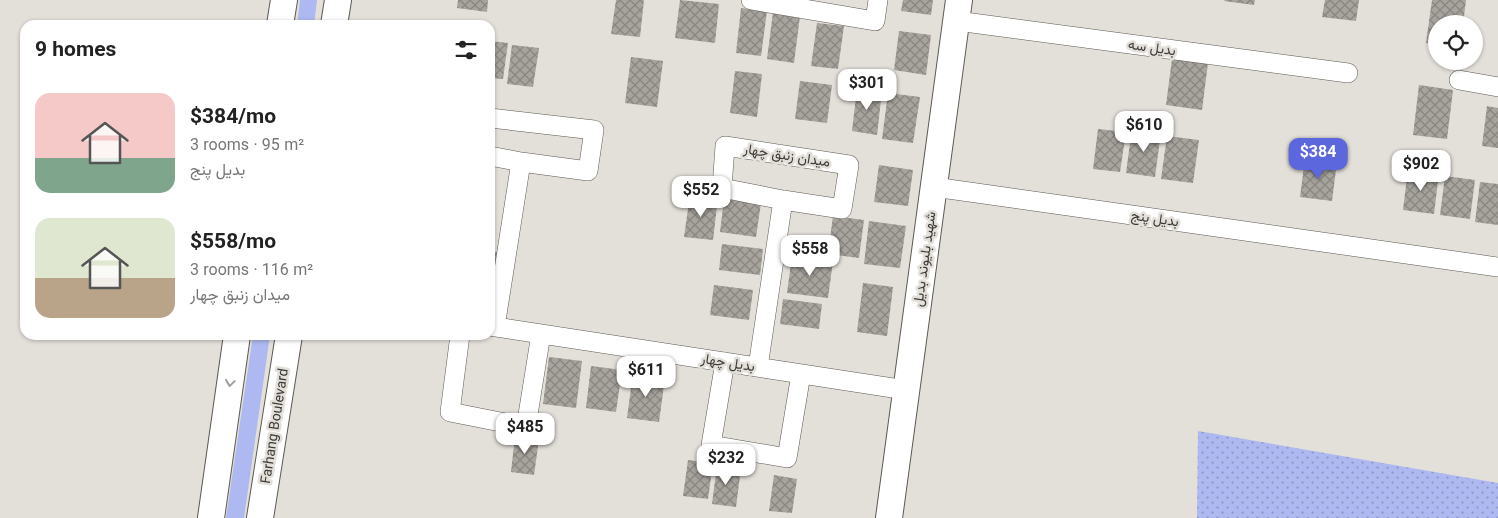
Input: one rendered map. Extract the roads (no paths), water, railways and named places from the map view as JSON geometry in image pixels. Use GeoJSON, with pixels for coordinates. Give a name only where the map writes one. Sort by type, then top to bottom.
{"type":"FeatureCollection","features":[{"type":"Feature","properties":{"kind":"street"},"geometry":{"type":"LineString","coordinates":[[281,20],[284,0]]}},
{"type":"Feature","properties":{"kind":"street"},"geometry":{"type":"LineString","coordinates":[[335,20],[338,0]]}},
{"type":"Feature","properties":{"kind":"street"},"geometry":{"type":"LineString","coordinates":[[751,0],[875,21],[878,0]]}},
{"type":"Feature","properties":{"kind":"street","name":"بدیل سه"},"geometry":{"type":"LineString","coordinates":[[958,10],[1348,73]]}},
{"type":"Feature","properties":{"kind":"street","name":"شهید بلیوند بدیل"},"geometry":{"type":"LineString","coordinates":[[889,518],[958,10]]}},
{"type":"Feature","properties":{"kind":"street"},"geometry":{"type":"LineString","coordinates":[[1459,80],[1498,87]]}},
{"type":"Feature","properties":{"kind":"street"},"geometry":{"type":"LineString","coordinates":[[495,119],[594,130],[588,171],[495,157]]}},
{"type":"Feature","properties":{"kind":"street","name":"میدان زنبق چهار"},"geometry":{"type":"LineString","coordinates":[[725,146],[849,165],[842,209],[783,200],[722,188],[725,146]]}},
{"type":"Feature","properties":{"kind":"street"},"geometry":{"type":"LineString","coordinates":[[495,314],[521,162]]}},
{"type":"Feature","properties":{"kind":"street","name":"بدیل پنج"},"geometry":{"type":"LineString","coordinates":[[934,187],[1498,267]]}},
{"type":"Feature","properties":{"kind":"street"},"geometry":{"type":"LineString","coordinates":[[758,367],[783,200]]}},
{"type":"Feature","properties":{"kind":"street","name":"بدیل چهار"},"geometry":{"type":"LineString","coordinates":[[495,326],[906,390]]}},
{"type":"Feature","properties":{"kind":"street"},"geometry":{"type":"LineString","coordinates":[[459,340],[450,412],[526,427],[541,334]]}},
{"type":"Feature","properties":{"kind":"street"},"geometry":{"type":"LineString","coordinates":[[212,518],[236,340]]}},
{"type":"Feature","properties":{"kind":"street","name":"Farhang Boulevard"},"geometry":{"type":"LineString","coordinates":[[260,518],[288,340]]}},
{"type":"Feature","properties":{"kind":"street"},"geometry":{"type":"LineString","coordinates":[[725,362],[711,445],[787,458],[801,374]]}}]}
